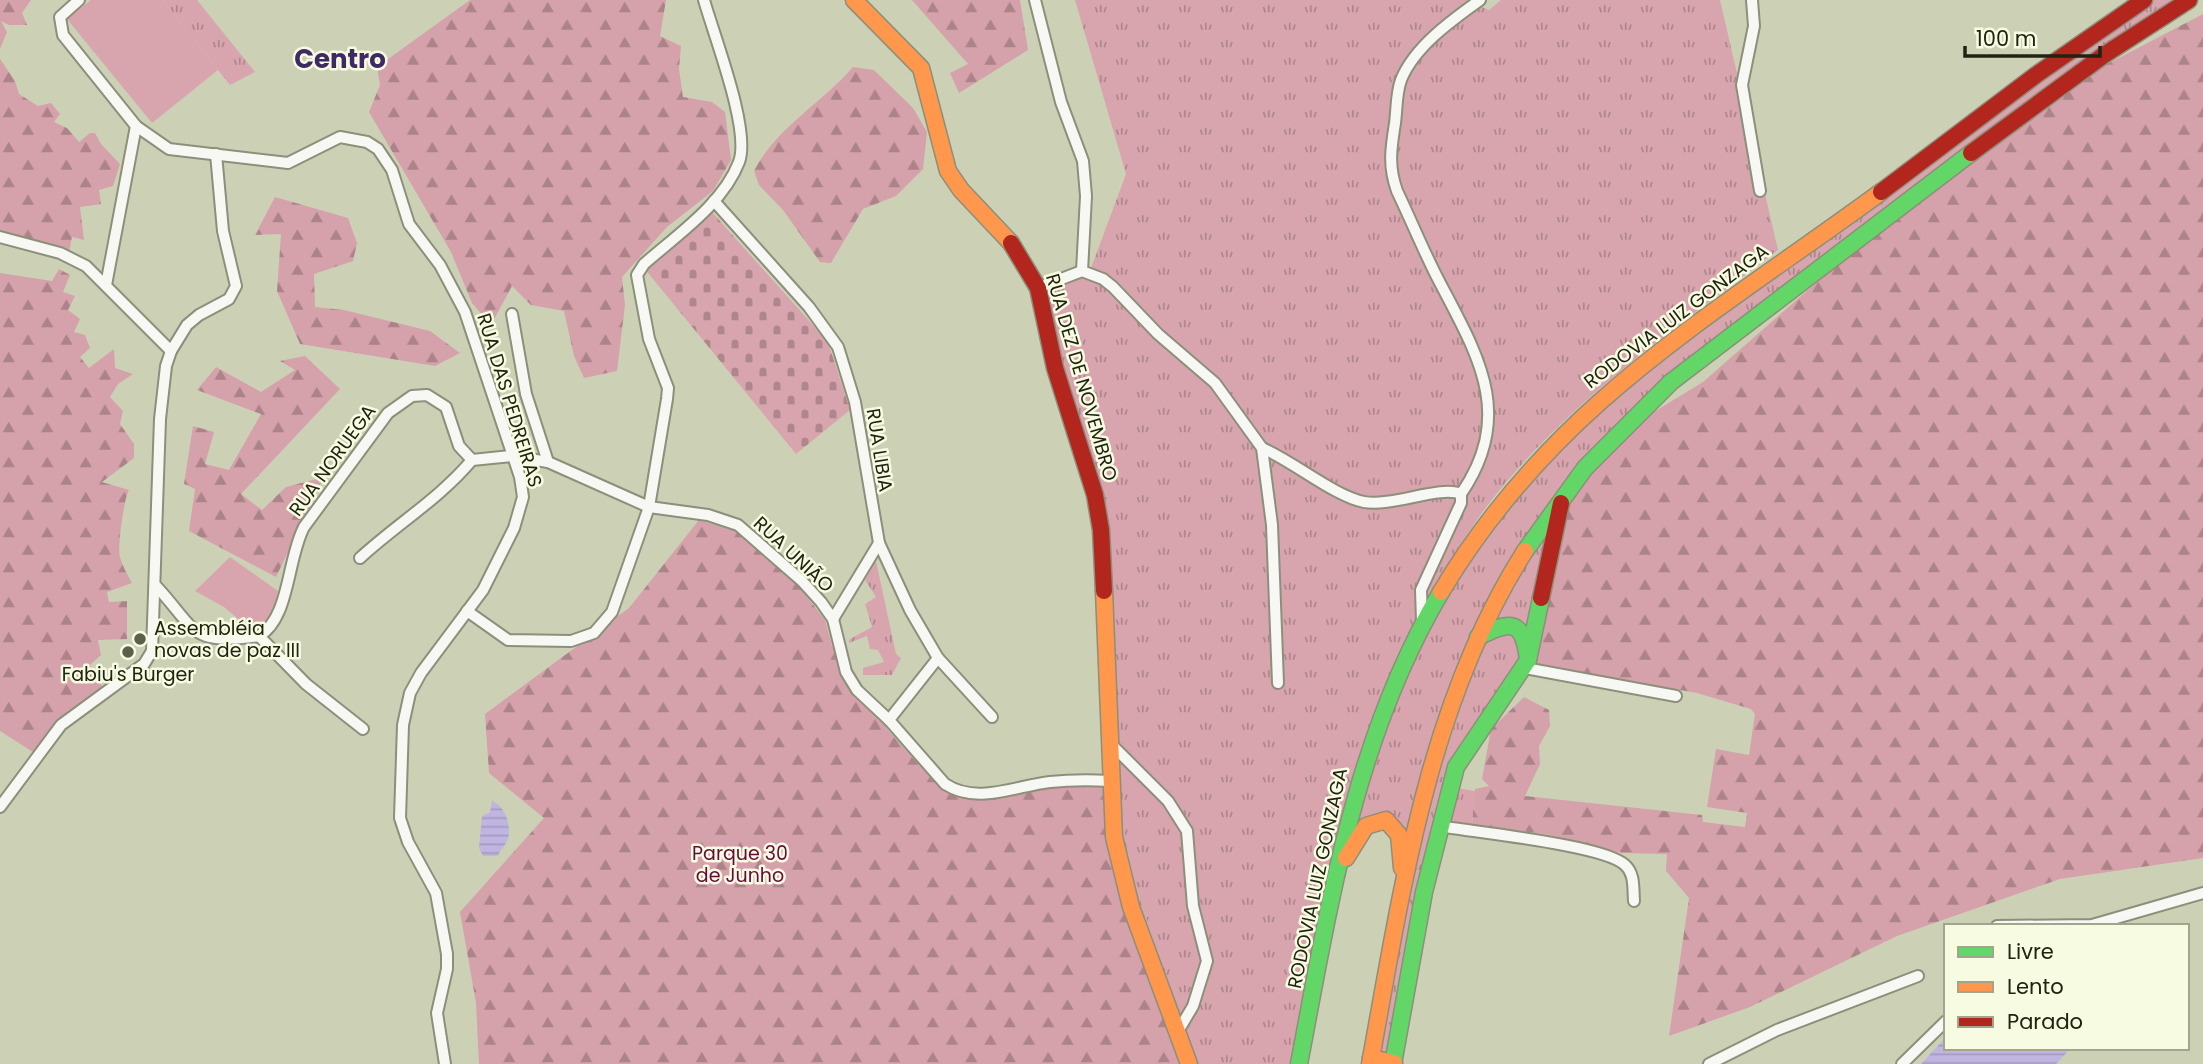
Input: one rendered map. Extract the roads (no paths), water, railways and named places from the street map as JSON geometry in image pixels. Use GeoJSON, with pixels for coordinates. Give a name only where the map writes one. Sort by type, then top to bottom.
{"type":"FeatureCollection","features":[{"type":"Feature","properties":{"kind":"main road","name":"RUA DEZ DE NOVEMBRO"},"geometry":{"type":"LineString","coordinates":[[854,0],[921,68],[948,171],[967,197],[1017,250],[1038,288],[1055,369],[1099,514],[1114,837],[1124,881],[1189,1064]]}},
{"type":"Feature","properties":{"kind":"main road","name":"RODOVIA LUIZ GONZAGA"},"geometry":{"type":"LineString","coordinates":[[1299,1064],[1353,798],[1371,740],[1394,680],[1442,590],[1511,494],[1559,437],[1590,408],[1687,329],[1860,207],[2086,38],[2144,0]]}},
{"type":"Feature","properties":{"kind":"main road"},"geometry":{"type":"LineString","coordinates":[[1560,503],[1526,664],[1462,755],[1438,826],[1393,1063],[1371,1061],[1427,788],[1448,715],[1478,637],[1528,544],[1560,503],[1634,417],[1712,349],[2069,80],[2189,0]]}},
{"type":"Feature","properties":{"kind":"main road"},"geometry":{"type":"LineString","coordinates":[[1478,637],[1503,624],[1515,625],[1525,637],[1526,664]]}},
{"type":"Feature","properties":{"kind":"main road"},"geometry":{"type":"LineString","coordinates":[[1338,874],[1364,827],[1381,819],[1391,823],[1399,835],[1403,854],[1399,918]]}},
{"type":"Feature","properties":{"kind":"street"},"geometry":{"type":"LineString","coordinates":[[0,807],[61,725],[144,664],[152,651],[160,419],[171,351],[192,320],[229,299],[236,286],[223,231],[216,155],[169,149],[136,125],[62,35],[60,17],[79,0]]}},
{"type":"Feature","properties":{"kind":"street"},"geometry":{"type":"LineString","coordinates":[[467,611],[508,640],[583,640],[605,623],[619,600],[649,507],[668,388],[649,339],[637,275],[644,264],[714,201],[738,164],[742,134],[704,0]]}},
{"type":"Feature","properties":{"kind":"street"},"geometry":{"type":"LineString","coordinates":[[1035,0],[1061,102],[1083,161],[1086,196],[1082,271]]}},
{"type":"Feature","properties":{"kind":"street"},"geometry":{"type":"LineString","coordinates":[[1423,624],[1419,604],[1421,590],[1461,503],[1461,494],[1477,469],[1485,446],[1490,412],[1486,386],[1469,337],[1396,191],[1389,154],[1398,91],[1405,71],[1430,41],[1480,0]]}},
{"type":"Feature","properties":{"kind":"street"},"geometry":{"type":"LineString","coordinates":[[1752,0],[1754,26],[1742,85],[1760,191]]}},
{"type":"Feature","properties":{"kind":"street"},"geometry":{"type":"LineString","coordinates":[[106,285],[136,125]]}},
{"type":"Feature","properties":{"kind":"street","name":"RUA DAS PEDREIRAS"},"geometry":{"type":"LineString","coordinates":[[216,155],[288,163],[340,137],[367,142],[378,149],[392,170],[409,225],[440,265],[465,312],[523,488],[522,510],[492,574],[410,692],[402,739],[400,818],[408,842],[436,893],[444,937],[447,969],[437,1013],[445,1064]]}},
{"type":"Feature","properties":{"kind":"street","name":"RUA LIBIA"},"geometry":{"type":"LineString","coordinates":[[714,201],[808,307],[838,347],[855,402],[879,543],[910,610],[939,658],[992,718]]}},
{"type":"Feature","properties":{"kind":"street"},"geometry":{"type":"LineString","coordinates":[[0,237],[60,253],[86,266],[120,303],[171,351]]}},
{"type":"Feature","properties":{"kind":"street"},"geometry":{"type":"LineString","coordinates":[[1038,288],[1082,271],[1103,279],[1158,334],[1215,383],[1262,448],[1361,501],[1380,503],[1445,493],[1461,494]]}},
{"type":"Feature","properties":{"kind":"street"},"geometry":{"type":"LineString","coordinates":[[512,314],[526,394],[548,462]]}},
{"type":"Feature","properties":{"kind":"street","name":"RUA NORUEGA"},"geometry":{"type":"LineString","coordinates":[[259,636],[278,617],[295,548],[304,527],[388,412],[419,393],[446,407],[460,446],[472,460]]}},
{"type":"Feature","properties":{"kind":"street"},"geometry":{"type":"LineString","coordinates":[[1262,448],[1272,525],[1278,683]]}},
{"type":"Feature","properties":{"kind":"street","name":"RUA UNIÃO"},"geometry":{"type":"LineString","coordinates":[[472,460],[511,456],[548,462],[649,507],[708,515],[738,525],[802,580],[833,620],[846,672],[865,699],[889,720],[945,784],[967,794],[981,795],[1051,782],[1110,781]]}},
{"type":"Feature","properties":{"kind":"street"},"geometry":{"type":"LineString","coordinates":[[360,558],[393,528],[437,497],[472,460]]}},
{"type":"Feature","properties":{"kind":"street"},"geometry":{"type":"LineString","coordinates":[[833,620],[879,543]]}},
{"type":"Feature","properties":{"kind":"street"},"geometry":{"type":"LineString","coordinates":[[156,586],[195,632],[211,637],[259,636],[306,684],[363,729]]}},
{"type":"Feature","properties":{"kind":"street"},"geometry":{"type":"LineString","coordinates":[[889,720],[939,658]]}},
{"type":"Feature","properties":{"kind":"street"},"geometry":{"type":"LineString","coordinates":[[1526,664],[1676,696]]}},
{"type":"Feature","properties":{"kind":"street"},"geometry":{"type":"LineString","coordinates":[[1110,742],[1152,783],[1183,820],[1187,831],[1193,906],[1207,961],[1192,1006],[1178,1033]]}},
{"type":"Feature","properties":{"kind":"street"},"geometry":{"type":"LineString","coordinates":[[1438,826],[1586,850],[1613,858],[1623,862],[1630,872],[1634,901]]}},
{"type":"Feature","properties":{"kind":"street"},"geometry":{"type":"LineString","coordinates":[[2095,924],[2203,893]]}},
{"type":"Feature","properties":{"kind":"street"},"geometry":{"type":"LineString","coordinates":[[1709,1064],[1777,1030],[1918,976]]}},
{"type":"Feature","properties":{"kind":"street"},"geometry":{"type":"LineString","coordinates":[[1902,1064],[1944,1023]]}},
{"type":"Feature","properties":{"kind":"place","name":"Assembléia novas de paz III"},"geometry":{"type":"Point","coordinates":[140,639]}},
{"type":"Feature","properties":{"kind":"place","name":"Fabiu's Burger"},"geometry":{"type":"Point","coordinates":[128,652]}},
{"type":"Feature","properties":{"kind":"district","name":"Centro"},"geometry":{"type":"Point","coordinates":[340,59]}},
{"type":"Feature","properties":{"kind":"park label","name":"Parque 30 de Junho"},"geometry":{"type":"Point","coordinates":[740,864]}}]}
